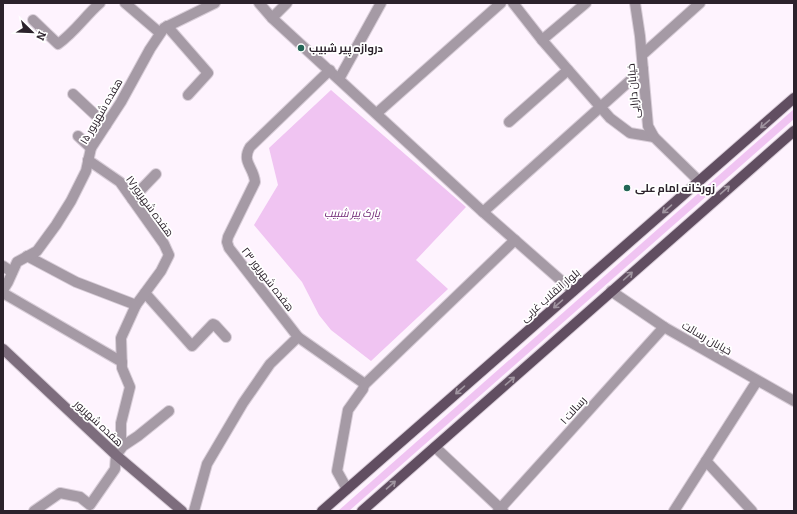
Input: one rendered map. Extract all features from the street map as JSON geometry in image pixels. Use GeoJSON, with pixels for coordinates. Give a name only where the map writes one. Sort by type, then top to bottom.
{"type":"FeatureCollection","features":[{"type":"Feature","properties":{"kind":"main road","name":"بلوار انقلاب غربی"},"geometry":{"type":"LineString","coordinates":[[322,511],[794,98]]}},
{"type":"Feature","properties":{"kind":"main road"},"geometry":{"type":"LineString","coordinates":[[362,511],[794,131]]}},
{"type":"Feature","properties":{"kind":"main road","name":"هفده شهریور"},"geometry":{"type":"LineString","coordinates":[[3,349],[116,455],[182,511]]}},
{"type":"Feature","properties":{"kind":"street"},"geometry":{"type":"LineString","coordinates":[[33,20],[58,44],[74,31],[100,3]]}},
{"type":"Feature","properties":{"kind":"street"},"geometry":{"type":"LineString","coordinates":[[125,3],[164,30],[208,73],[188,95]]}},
{"type":"Feature","properties":{"kind":"street"},"geometry":{"type":"LineString","coordinates":[[164,30],[215,3]]}},
{"type":"Feature","properties":{"kind":"street"},"geometry":{"type":"LineString","coordinates":[[259,3],[272,18],[483,212],[573,291]]}},
{"type":"Feature","properties":{"kind":"street"},"geometry":{"type":"LineString","coordinates":[[272,18],[287,3]]}},
{"type":"Feature","properties":{"kind":"street"},"geometry":{"type":"LineString","coordinates":[[340,79],[381,3]]}},
{"type":"Feature","properties":{"kind":"street"},"geometry":{"type":"LineString","coordinates":[[377,113],[501,3]]}},
{"type":"Feature","properties":{"kind":"street"},"geometry":{"type":"LineString","coordinates":[[513,3],[542,40],[610,118],[630,133],[654,137]]}},
{"type":"Feature","properties":{"kind":"street"},"geometry":{"type":"LineString","coordinates":[[542,40],[586,3]]}},
{"type":"Feature","properties":{"kind":"street","name":"خیابان دارایی"},"geometry":{"type":"LineString","coordinates":[[635,3],[640,36],[648,126],[654,137],[699,182]]}},
{"type":"Feature","properties":{"kind":"street"},"geometry":{"type":"LineString","coordinates":[[642,56],[700,3]]}},
{"type":"Feature","properties":{"kind":"street","name":"هفده شهریور ۱۵"},"geometry":{"type":"LineString","coordinates":[[3,290],[17,262],[37,251],[56,225],[86,171],[92,148],[164,30]]}},
{"type":"Feature","properties":{"kind":"street"},"geometry":{"type":"LineString","coordinates":[[483,212],[643,69]]}},
{"type":"Feature","properties":{"kind":"street","name":"هفده شهریور ۲۳"},"geometry":{"type":"LineString","coordinates":[[298,337],[229,248],[227,242],[228,237],[255,182],[255,177],[246,159],[246,154],[250,147],[330,70]]}},
{"type":"Feature","properties":{"kind":"street"},"geometry":{"type":"LineString","coordinates":[[509,122],[568,70]]}},
{"type":"Feature","properties":{"kind":"street"},"geometry":{"type":"LineString","coordinates":[[73,94],[106,125]]}},
{"type":"Feature","properties":{"kind":"street"},"geometry":{"type":"LineString","coordinates":[[78,136],[92,148]]}},
{"type":"Feature","properties":{"kind":"street","name":"هفده شهریور۱۷"},"geometry":{"type":"LineString","coordinates":[[88,160],[120,182],[164,244],[169,255],[161,271],[136,305],[121,338],[122,368],[130,387],[121,423],[121,439],[116,455],[115,469],[89,508]]}},
{"type":"Feature","properties":{"kind":"street"},"geometry":{"type":"LineString","coordinates":[[132,200],[156,174]]}},
{"type":"Feature","properties":{"kind":"street"},"geometry":{"type":"LineString","coordinates":[[347,489],[337,471],[348,410],[364,389],[364,385],[515,240]]}},
{"type":"Feature","properties":{"kind":"street"},"geometry":{"type":"LineString","coordinates":[[27,256],[76,282],[136,305]]}},
{"type":"Feature","properties":{"kind":"street"},"geometry":{"type":"LineString","coordinates":[[3,266],[12,272]]}},
{"type":"Feature","properties":{"kind":"street","name":"خیابان رسالت"},"geometry":{"type":"LineString","coordinates":[[611,291],[664,327],[794,401]]}},
{"type":"Feature","properties":{"kind":"street"},"geometry":{"type":"LineString","coordinates":[[3,293],[122,362]]}},
{"type":"Feature","properties":{"kind":"street"},"geometry":{"type":"LineString","coordinates":[[145,293],[192,346],[213,324],[226,338]]}},
{"type":"Feature","properties":{"kind":"street","name":"رسالت ۱"},"geometry":{"type":"LineString","coordinates":[[501,510],[664,327]]}},
{"type":"Feature","properties":{"kind":"street"},"geometry":{"type":"LineString","coordinates":[[194,511],[207,464],[244,403],[270,364],[298,337],[362,382],[364,385]]}},
{"type":"Feature","properties":{"kind":"street"},"geometry":{"type":"LineString","coordinates":[[674,511],[757,381]]}},
{"type":"Feature","properties":{"kind":"street"},"geometry":{"type":"LineString","coordinates":[[116,455],[123,446],[169,411]]}},
{"type":"Feature","properties":{"kind":"street"},"geometry":{"type":"LineString","coordinates":[[435,447],[501,510]]}},
{"type":"Feature","properties":{"kind":"street"},"geometry":{"type":"LineString","coordinates":[[706,461],[752,511]]}},
{"type":"Feature","properties":{"kind":"street"},"geometry":{"type":"LineString","coordinates":[[34,511],[60,493],[80,497],[89,508]]}},
{"type":"Feature","properties":{"kind":"green space","name":"پارک پیر شبیب"},"geometry":{"type":"Polygon","coordinates":[[[331,90],[466,207],[416,260],[448,289],[371,361],[331,330],[319,315],[302,282],[254,225],[278,185],[269,148],[331,90]]]}},
{"type":"Feature","properties":{"kind":"green space"},"geometry":{"type":"Polygon","coordinates":[[[794,109],[794,119],[349,511],[338,511],[794,109]]]}},
{"type":"Feature","properties":{"kind":"place","name":"دروازه پیر شبیب"},"geometry":{"type":"Point","coordinates":[301,48]}},
{"type":"Feature","properties":{"kind":"place","name":"زورخانه امام علی"},"geometry":{"type":"Point","coordinates":[627,188]}}]}
